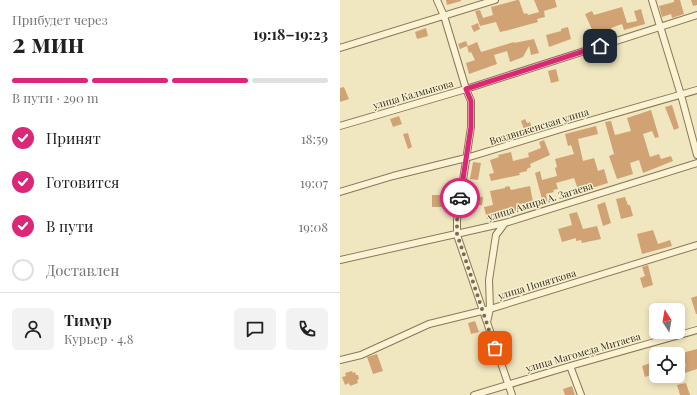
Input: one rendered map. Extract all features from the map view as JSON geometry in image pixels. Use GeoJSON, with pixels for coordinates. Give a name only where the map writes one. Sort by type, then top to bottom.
{"type":"FeatureCollection","features":[{"type":"Feature","properties":{"kind":"street"},"geometry":{"type":"LineString","coordinates":[[437,0],[444,16],[471,101],[471,127],[457,220],[457,234],[507,385],[512,395]]}},
{"type":"Feature","properties":{"kind":"street"},"geometry":{"type":"LineString","coordinates":[[340,48],[495,0]]}},
{"type":"Feature","properties":{"kind":"street"},"geometry":{"type":"LineString","coordinates":[[652,0],[681,94],[697,155]]}},
{"type":"Feature","properties":{"kind":"street","name":"улица Калмыкова"},"geometry":{"type":"LineString","coordinates":[[340,126],[466,89],[697,15]]}},
{"type":"Feature","properties":{"kind":"street","name":"Воздвиженская улица"},"geometry":{"type":"LineString","coordinates":[[340,192],[393,176],[466,158],[697,90]]}},
{"type":"Feature","properties":{"kind":"street","name":"улица Амира А. Загаева"},"geometry":{"type":"LineString","coordinates":[[340,260],[505,223],[697,163]]}},
{"type":"Feature","properties":{"kind":"street"},"geometry":{"type":"LineString","coordinates":[[487,323],[490,309],[489,280],[496,235],[505,223]]}},
{"type":"Feature","properties":{"kind":"street","name":"улица Поняткова"},"geometry":{"type":"LineString","coordinates":[[340,360],[361,355],[429,324],[490,309],[697,245]]}},
{"type":"Feature","properties":{"kind":"street","name":"улица Магомеда Митаева"},"geometry":{"type":"LineString","coordinates":[[474,395],[697,330]]}},
{"type":"Feature","properties":{"kind":"street"},"geometry":{"type":"LineString","coordinates":[[570,366],[581,395]]}},
{"type":"Feature","properties":{"kind":"building"},"geometry":{"type":"Polygon","coordinates":[[[446,0],[461,0],[461,1],[447,5],[446,0]]]}},
{"type":"Feature","properties":{"kind":"building"},"geometry":{"type":"Polygon","coordinates":[[[519,0],[524,14],[527,13],[528,15],[539,12],[534,0],[555,0],[557,7],[544,11],[545,17],[537,19],[538,22],[509,30],[500,32],[496,22],[480,26],[475,11],[480,10],[483,18],[493,15],[491,7],[519,0]]]}},
{"type":"Feature","properties":{"kind":"building"},"geometry":{"type":"Polygon","coordinates":[[[674,0],[680,0],[684,14],[672,18],[671,14],[662,17],[659,6],[674,2],[674,0]]]}},
{"type":"Feature","properties":{"kind":"building"},"geometry":{"type":"Polygon","coordinates":[[[691,0],[697,0],[697,5],[693,6],[691,0]]]}},
{"type":"Feature","properties":{"kind":"building"},"geometry":{"type":"Polygon","coordinates":[[[622,7],[627,23],[637,21],[634,11],[641,9],[645,24],[624,30],[622,24],[611,28],[612,33],[595,36],[585,14],[592,11],[594,15],[622,7]]]}},
{"type":"Feature","properties":{"kind":"building"},"geometry":{"type":"Polygon","coordinates":[[[478,23],[480,29],[474,32],[471,26],[478,23]]]}},
{"type":"Feature","properties":{"kind":"building"},"geometry":{"type":"Polygon","coordinates":[[[568,27],[571,39],[549,47],[546,35],[561,31],[561,29],[568,27]]]}},
{"type":"Feature","properties":{"kind":"building"},"geometry":{"type":"Polygon","coordinates":[[[426,28],[428,36],[417,39],[415,32],[426,28]]]}},
{"type":"Feature","properties":{"kind":"building"},"geometry":{"type":"Polygon","coordinates":[[[534,39],[539,53],[531,55],[529,46],[523,57],[510,62],[507,51],[494,55],[497,64],[469,74],[466,63],[475,60],[471,52],[469,53],[467,46],[460,49],[458,44],[466,41],[468,46],[477,42],[481,52],[514,42],[534,39]]]}},
{"type":"Feature","properties":{"kind":"building"},"geometry":{"type":"Polygon","coordinates":[[[556,69],[559,81],[551,83],[548,71],[556,69]]]}},
{"type":"Feature","properties":{"kind":"building"},"geometry":{"type":"Polygon","coordinates":[[[344,87],[349,99],[340,102],[340,88],[344,87]]]}},
{"type":"Feature","properties":{"kind":"building"},"geometry":{"type":"Polygon","coordinates":[[[672,105],[679,128],[674,130],[665,107],[672,105]]]}},
{"type":"Feature","properties":{"kind":"building"},"geometry":{"type":"Polygon","coordinates":[[[651,110],[659,137],[655,138],[652,131],[643,134],[650,157],[659,154],[661,159],[671,156],[673,161],[643,173],[639,160],[630,163],[633,174],[617,179],[609,156],[614,154],[605,122],[611,121],[615,135],[631,131],[627,118],[651,110]]]}},
{"type":"Feature","properties":{"kind":"building"},"geometry":{"type":"Polygon","coordinates":[[[399,116],[402,124],[393,127],[390,119],[399,116]]]}},
{"type":"Feature","properties":{"kind":"building"},"geometry":{"type":"Polygon","coordinates":[[[525,119],[527,123],[530,122],[534,133],[526,135],[521,121],[525,119]]]}},
{"type":"Feature","properties":{"kind":"building"},"geometry":{"type":"Polygon","coordinates":[[[596,126],[598,134],[578,139],[583,161],[594,158],[598,171],[604,169],[608,183],[579,192],[574,178],[556,183],[558,189],[553,190],[554,192],[546,194],[548,202],[543,203],[535,173],[540,171],[542,180],[557,176],[555,159],[574,154],[571,145],[568,146],[565,134],[596,126]]]}},
{"type":"Feature","properties":{"kind":"building"},"geometry":{"type":"Polygon","coordinates":[[[408,133],[412,147],[408,149],[403,134],[408,133]]]}},
{"type":"Feature","properties":{"kind":"building"},"geometry":{"type":"Polygon","coordinates":[[[544,140],[550,155],[530,164],[531,167],[527,169],[527,171],[519,173],[520,175],[491,181],[489,174],[494,173],[490,160],[499,157],[498,155],[511,152],[513,161],[529,157],[528,153],[541,148],[539,142],[544,140]]]}},
{"type":"Feature","properties":{"kind":"building"},"geometry":{"type":"Polygon","coordinates":[[[473,162],[481,163],[478,180],[470,179],[473,162]]]}},
{"type":"Feature","properties":{"kind":"building"},"geometry":{"type":"Polygon","coordinates":[[[509,186],[511,190],[530,186],[533,202],[518,205],[519,210],[487,219],[484,207],[493,205],[490,191],[509,186]]]}},
{"type":"Feature","properties":{"kind":"building"},"geometry":{"type":"Polygon","coordinates":[[[432,195],[443,195],[443,207],[432,207],[432,195]]]}},
{"type":"Feature","properties":{"kind":"building"},"geometry":{"type":"Polygon","coordinates":[[[473,197],[483,197],[482,205],[473,205],[473,197]]]}},
{"type":"Feature","properties":{"kind":"building"},"geometry":{"type":"Polygon","coordinates":[[[625,197],[628,205],[630,205],[633,216],[621,219],[616,199],[625,197]]]}},
{"type":"Feature","properties":{"kind":"building"},"geometry":{"type":"Polygon","coordinates":[[[605,202],[611,223],[603,226],[597,205],[605,202]]]}},
{"type":"Feature","properties":{"kind":"building"},"geometry":{"type":"Polygon","coordinates":[[[577,212],[583,229],[597,226],[601,239],[582,243],[581,240],[576,241],[576,238],[562,242],[558,229],[572,225],[569,214],[577,212]]]}},
{"type":"Feature","properties":{"kind":"building"},"geometry":{"type":"Polygon","coordinates":[[[653,230],[658,244],[670,240],[672,246],[642,254],[637,234],[653,230]]]}},
{"type":"Feature","properties":{"kind":"building"},"geometry":{"type":"Polygon","coordinates":[[[648,265],[653,285],[643,288],[640,278],[645,276],[642,267],[648,265]]]}},
{"type":"Feature","properties":{"kind":"building"},"geometry":{"type":"Polygon","coordinates":[[[697,296],[697,314],[696,314],[691,298],[697,296]]]}},
{"type":"Feature","properties":{"kind":"building"},"geometry":{"type":"Polygon","coordinates":[[[475,321],[479,332],[471,334],[468,323],[475,321]]]}},
{"type":"Feature","properties":{"kind":"building"},"geometry":{"type":"Polygon","coordinates":[[[697,349],[697,369],[685,373],[686,366],[685,352],[697,349]]]}},
{"type":"Feature","properties":{"kind":"building"},"geometry":{"type":"Polygon","coordinates":[[[377,354],[383,371],[373,374],[367,357],[377,354]]]}},
{"type":"Feature","properties":{"kind":"building"},"geometry":{"type":"Polygon","coordinates":[[[649,364],[649,376],[645,377],[642,366],[649,364]]]}},
{"type":"Feature","properties":{"kind":"building"},"geometry":{"type":"Polygon","coordinates":[[[352,371],[358,375],[358,383],[350,386],[349,383],[345,385],[342,377],[346,376],[345,373],[352,371]]]}},
{"type":"Feature","properties":{"kind":"building"},"geometry":{"type":"Polygon","coordinates":[[[686,383],[690,395],[680,395],[677,385],[686,383]]]}},
{"type":"Feature","properties":{"kind":"building"},"geometry":{"type":"Polygon","coordinates":[[[572,386],[575,395],[565,395],[563,389],[572,386]]]}},
{"type":"Feature","properties":{"kind":"way so far"},"geometry":{"type":"LineString","coordinates":[[460,198],[457,234],[495,348]]}},
{"type":"Feature","properties":{"kind":"route"},"geometry":{"type":"LineString","coordinates":[[460,198],[471,127],[471,101],[466,89],[600,46]]}}]}
